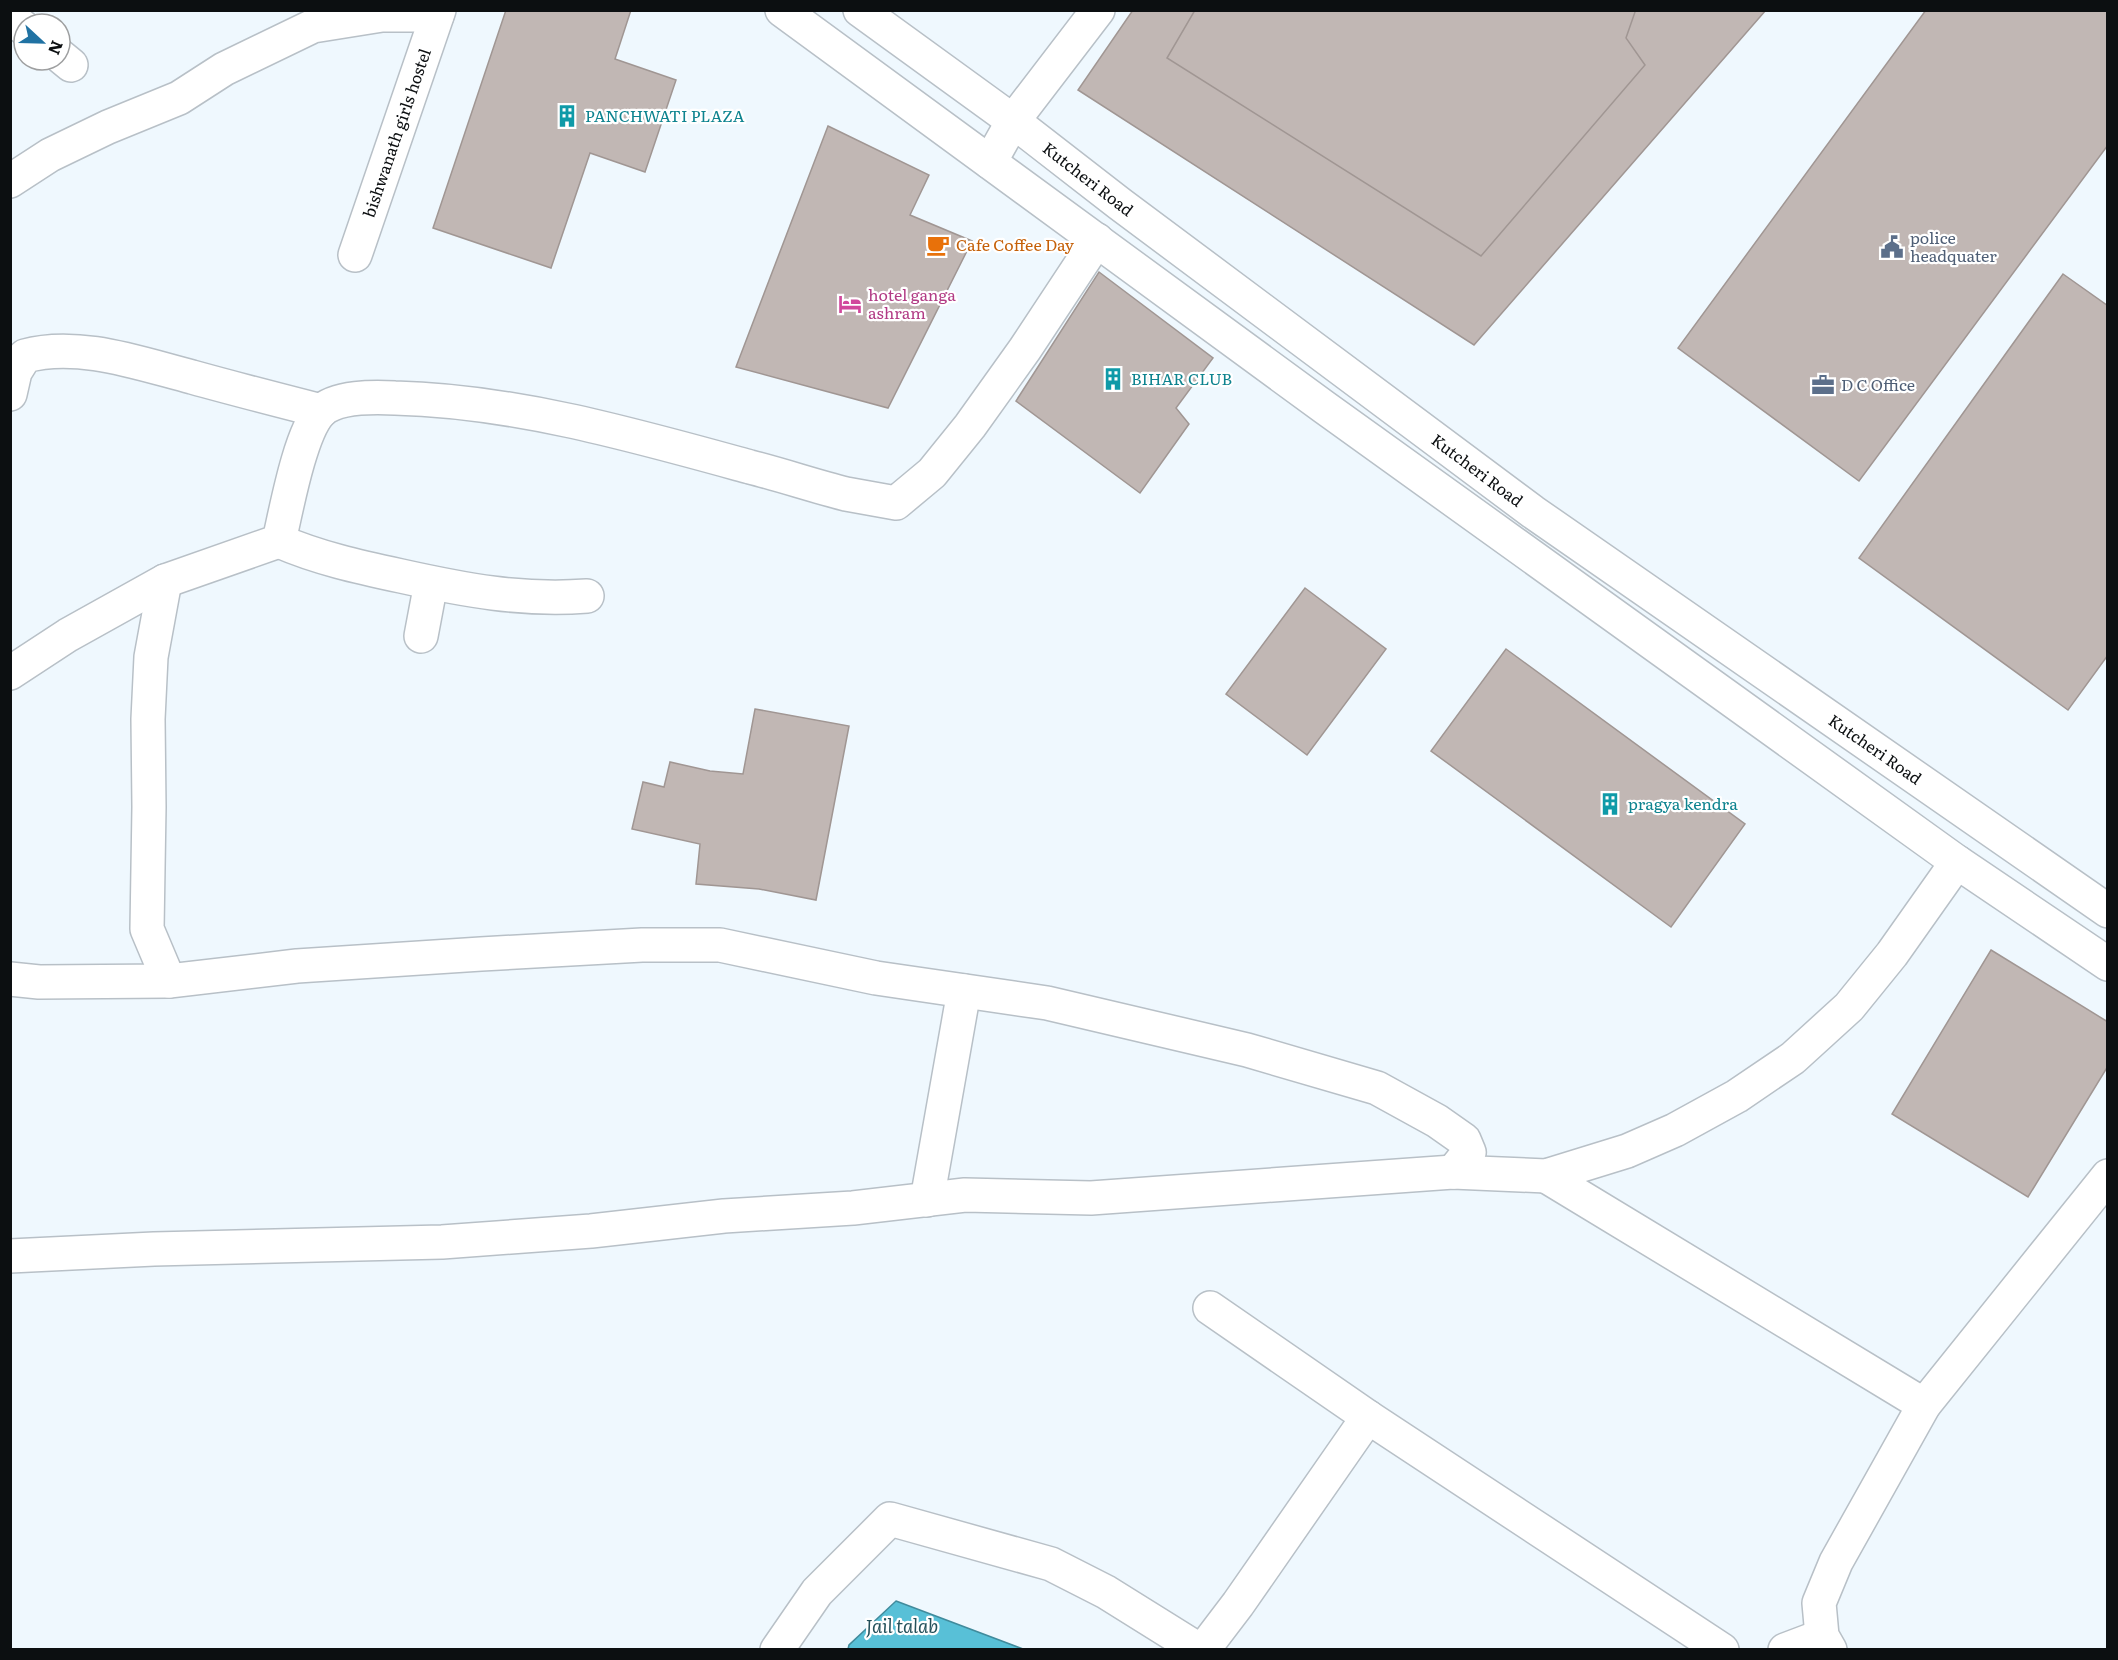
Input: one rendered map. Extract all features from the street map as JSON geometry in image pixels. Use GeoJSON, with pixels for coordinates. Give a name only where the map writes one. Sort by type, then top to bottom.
{"type":"FeatureCollection","features":[{"type":"Feature","properties":{"kind":"street"},"geometry":{"type":"LineString","coordinates":[[782,10],[1324,407],[1957,862],[2108,964]]}},
{"type":"Feature","properties":{"kind":"street","name":"Kutcheri Road"},"geometry":{"type":"LineString","coordinates":[[861,10],[1013,121],[1120,204],[1533,512],[2108,911]]}},
{"type":"Feature","properties":{"kind":"street"},"geometry":{"type":"LineString","coordinates":[[990,162],[1013,121],[1098,10]]}},
{"type":"Feature","properties":{"kind":"street"},"geometry":{"type":"LineString","coordinates":[[10,181],[50,155],[108,127],[179,98],[224,69],[313,26],[382,15],[438,13]]}},
{"type":"Feature","properties":{"kind":"street","name":"bishwanath girls hostel"},"geometry":{"type":"LineString","coordinates":[[355,255],[438,13]]}},
{"type":"Feature","properties":{"kind":"street"},"geometry":{"type":"LineString","coordinates":[[279,541],[295,472],[312,424],[321,411],[335,403],[368,397],[438,399],[551,417],[674,447],[846,494],[896,503],[932,473],[970,426],[1025,349],[1096,240]]}},
{"type":"Feature","properties":{"kind":"street"},"geometry":{"type":"LineString","coordinates":[[10,394],[15,372],[25,356],[54,351],[108,355],[321,411]]}},
{"type":"Feature","properties":{"kind":"street"},"geometry":{"type":"LineString","coordinates":[[10,673],[68,635],[165,581],[279,541],[312,555],[431,583],[521,597],[587,596]]}},
{"type":"Feature","properties":{"kind":"street"},"geometry":{"type":"LineString","coordinates":[[165,581],[151,657],[148,719],[150,807],[147,929],[169,981]]}},
{"type":"Feature","properties":{"kind":"street"},"geometry":{"type":"LineString","coordinates":[[421,636],[431,583]]}},
{"type":"Feature","properties":{"kind":"street"},"geometry":{"type":"LineString","coordinates":[[10,1256],[154,1249],[442,1242],[591,1231],[724,1216],[853,1208],[965,1195],[1091,1198],[1453,1172],[1546,1176],[1627,1151],[1676,1130],[1737,1096],[1793,1058],[1849,1007],[1892,954],[1957,862]]}},
{"type":"Feature","properties":{"kind":"street"},"geometry":{"type":"LineString","coordinates":[[10,979],[39,982],[169,981],[297,966],[642,945],[720,945],[876,978],[1047,1003],[1247,1050],[1377,1089],[1437,1121],[1464,1140],[1469,1152],[1453,1172]]}},
{"type":"Feature","properties":{"kind":"street"},"geometry":{"type":"LineString","coordinates":[[927,1200],[964,991]]}},
{"type":"Feature","properties":{"kind":"street"},"geometry":{"type":"LineString","coordinates":[[1546,1176],[1924,1405]]}},
{"type":"Feature","properties":{"kind":"street"},"geometry":{"type":"LineString","coordinates":[[1785,1650],[1826,1643],[1820,1603],[1836,1562],[1924,1405],[2108,1176]]}},
{"type":"Feature","properties":{"kind":"street"},"geometry":{"type":"LineString","coordinates":[[1210,1308],[1368,1417],[1722,1650]]}},
{"type":"Feature","properties":{"kind":"street"},"geometry":{"type":"LineString","coordinates":[[777,1650],[817,1592],[890,1519],[1051,1564],[1106,1592],[1201,1650],[1238,1604],[1368,1417]]}},
{"type":"Feature","properties":{"kind":"water","name":"Jail talab"},"geometry":{"type":"Polygon","coordinates":[[[896,1601],[1023,1649],[848,1649],[849,1645],[896,1601]]]}},
{"type":"Feature","properties":{"kind":"building","name":"PANCHWATI PLAZA"},"geometry":{"type":"Polygon","coordinates":[[[506,10],[631,10],[615,59],[676,80],[645,172],[590,153],[551,268],[433,228],[506,10]]]}},
{"type":"Feature","properties":{"kind":"building"},"geometry":{"type":"Polygon","coordinates":[[[1133,10],[1766,10],[1474,345],[1078,90],[1133,10]]]}},
{"type":"Feature","properties":{"kind":"building"},"geometry":{"type":"Polygon","coordinates":[[[1195,10],[1633,10],[1635,12],[1626,38],[1645,65],[1481,256],[1167,58],[1195,10]]]}},
{"type":"Feature","properties":{"kind":"building","name":"police headquater"},"geometry":{"type":"Polygon","coordinates":[[[1926,10],[2108,10],[2108,145],[1859,481],[1678,348],[1926,10]]]}},
{"type":"Feature","properties":{"kind":"building","name":"hotel ganga ashram"},"geometry":{"type":"Polygon","coordinates":[[[828,126],[929,175],[910,215],[972,241],[888,408],[736,367],[828,126]]]}},
{"type":"Feature","properties":{"kind":"building","name":"BIHAR CLUB"},"geometry":{"type":"Polygon","coordinates":[[[1099,272],[1213,358],[1176,408],[1189,424],[1140,493],[1016,401],[1099,272]]]}},
{"type":"Feature","properties":{"kind":"building"},"geometry":{"type":"Polygon","coordinates":[[[2063,274],[2108,306],[2108,655],[2068,710],[1859,558],[2063,274]]]}},
{"type":"Feature","properties":{"kind":"building"},"geometry":{"type":"Polygon","coordinates":[[[1305,588],[1386,649],[1307,755],[1226,694],[1305,588]]]}},
{"type":"Feature","properties":{"kind":"building","name":"pragya kendra"},"geometry":{"type":"Polygon","coordinates":[[[1506,649],[1745,824],[1671,927],[1431,751],[1506,649]]]}},
{"type":"Feature","properties":{"kind":"building"},"geometry":{"type":"Polygon","coordinates":[[[755,709],[849,726],[816,900],[759,889],[696,884],[700,844],[632,829],[643,782],[664,787],[670,762],[710,771],[743,774],[755,709]]]}},
{"type":"Feature","properties":{"kind":"building"},"geometry":{"type":"Polygon","coordinates":[[[1991,950],[2108,1022],[2108,1066],[2028,1197],[1892,1114],[1991,950]]]}},
{"type":"Feature","properties":{"kind":"place","name":"PANCHWATI PLAZA"},"geometry":{"type":"Point","coordinates":[567,116]}},
{"type":"Feature","properties":{"kind":"place","name":"Cafe Coffee Day"},"geometry":{"type":"Point","coordinates":[938,245]}},
{"type":"Feature","properties":{"kind":"place","name":"police headquater"},"geometry":{"type":"Point","coordinates":[1892,247]}},
{"type":"Feature","properties":{"kind":"place","name":"hotel ganga ashram"},"geometry":{"type":"Point","coordinates":[850,304]}},
{"type":"Feature","properties":{"kind":"place","name":"BIHAR CLUB"},"geometry":{"type":"Point","coordinates":[1113,379]}},
{"type":"Feature","properties":{"kind":"place","name":"D C Office"},"geometry":{"type":"Point","coordinates":[1823,385]}},
{"type":"Feature","properties":{"kind":"place","name":"pragya kendra"},"geometry":{"type":"Point","coordinates":[1610,804]}}]}
